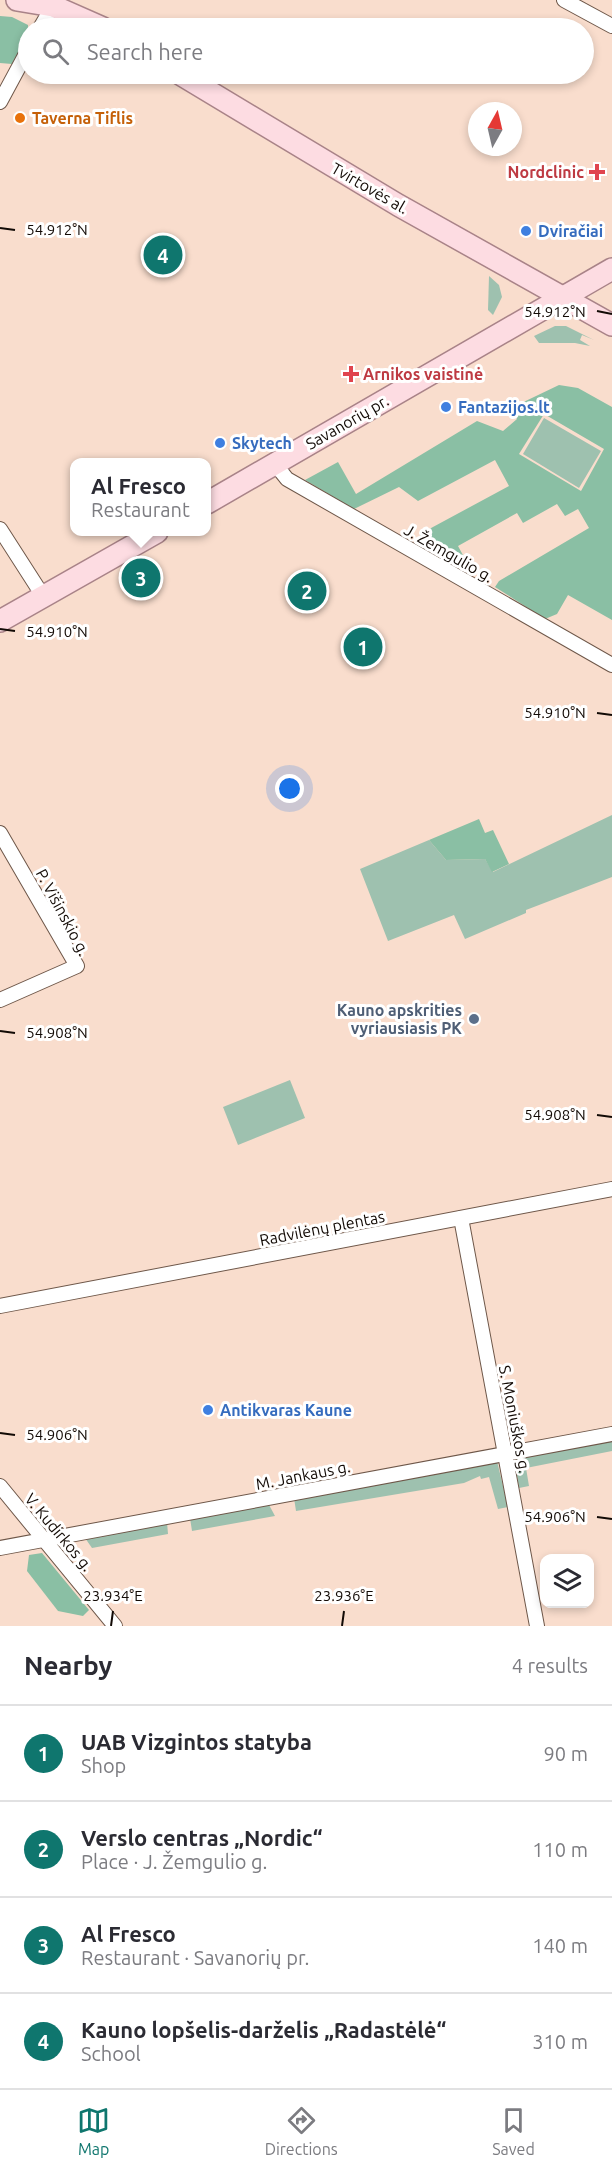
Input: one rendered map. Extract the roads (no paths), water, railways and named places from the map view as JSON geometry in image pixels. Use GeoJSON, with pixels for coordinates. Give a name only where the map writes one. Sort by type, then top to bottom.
{"type":"FeatureCollection","features":[{"type":"Feature","properties":{"kind":"main road"},"geometry":{"type":"LineString","coordinates":[[17,0],[53,6],[80,18]]}},
{"type":"Feature","properties":{"kind":"main road","name":"Tvirtovės al."},"geometry":{"type":"LineString","coordinates":[[197,84],[398,205],[612,325]]}},
{"type":"Feature","properties":{"kind":"main road","name":"Savanorių pr."},"geometry":{"type":"LineString","coordinates":[[211,501],[612,269]]}},
{"type":"Feature","properties":{"kind":"main road"},"geometry":{"type":"LineString","coordinates":[[0,621],[148,536]]}},
{"type":"Feature","properties":{"kind":"street"},"geometry":{"type":"LineString","coordinates":[[564,0],[612,26]]}},
{"type":"Feature","properties":{"kind":"street"},"geometry":{"type":"LineString","coordinates":[[46,18],[53,6]]}},
{"type":"Feature","properties":{"kind":"street"},"geometry":{"type":"LineString","coordinates":[[0,102],[18,69]]}},
{"type":"Feature","properties":{"kind":"street","name":"J. Žemgulio g."},"geometry":{"type":"LineString","coordinates":[[275,464],[287,479],[612,665]]}},
{"type":"Feature","properties":{"kind":"street"},"geometry":{"type":"LineString","coordinates":[[0,529],[43,596]]}},
{"type":"Feature","properties":{"kind":"street","name":"P. Višinskio g."},"geometry":{"type":"LineString","coordinates":[[0,833],[77,966],[0,1000]]}},
{"type":"Feature","properties":{"kind":"street","name":"Radvilėnų plentas"},"geometry":{"type":"LineString","coordinates":[[0,1306],[612,1189]]}},
{"type":"Feature","properties":{"kind":"street","name":"S. Moniuškos g."},"geometry":{"type":"LineString","coordinates":[[461,1218],[537,1626]]}},
{"type":"Feature","properties":{"kind":"street","name":"M. Jankaus g."},"geometry":{"type":"LineString","coordinates":[[0,1548],[612,1434]]}},
{"type":"Feature","properties":{"kind":"street","name":"V. Kudirkos g."},"geometry":{"type":"LineString","coordinates":[[0,1486],[115,1626]]}},
{"type":"Feature","properties":{"kind":"place","name":"Taverna Tiflis"},"geometry":{"type":"Point","coordinates":[20,118]}},
{"type":"Feature","properties":{"kind":"place","name":"Nordclinic"},"geometry":{"type":"Point","coordinates":[597,172]}},
{"type":"Feature","properties":{"kind":"place","name":"Dviračiai"},"geometry":{"type":"Point","coordinates":[526,231]}},
{"type":"Feature","properties":{"kind":"place","name":"Kauno lopšelis-darželis „Radastėlė“"},"geometry":{"type":"Point","coordinates":[163,255]}},
{"type":"Feature","properties":{"kind":"place","name":"Arnikos vaistinė"},"geometry":{"type":"Point","coordinates":[351,374]}},
{"type":"Feature","properties":{"kind":"place","name":"Fantazijos.lt"},"geometry":{"type":"Point","coordinates":[446,407]}},
{"type":"Feature","properties":{"kind":"place","name":"Skytech"},"geometry":{"type":"Point","coordinates":[220,443]}},
{"type":"Feature","properties":{"kind":"place","name":"Al Fresco"},"geometry":{"type":"Point","coordinates":[141,578]}},
{"type":"Feature","properties":{"kind":"place","name":"Verslo centras „Nordic“"},"geometry":{"type":"Point","coordinates":[307,591]}},
{"type":"Feature","properties":{"kind":"place","name":"UAB Vizgintos statyba"},"geometry":{"type":"Point","coordinates":[363,647]}},
{"type":"Feature","properties":{"kind":"place","name":"Kauno apskrities vyriausiasis PK"},"geometry":{"type":"Point","coordinates":[474,1019]}},
{"type":"Feature","properties":{"kind":"place","name":"Antikvaras Kaune"},"geometry":{"type":"Point","coordinates":[208,1410]}}]}
